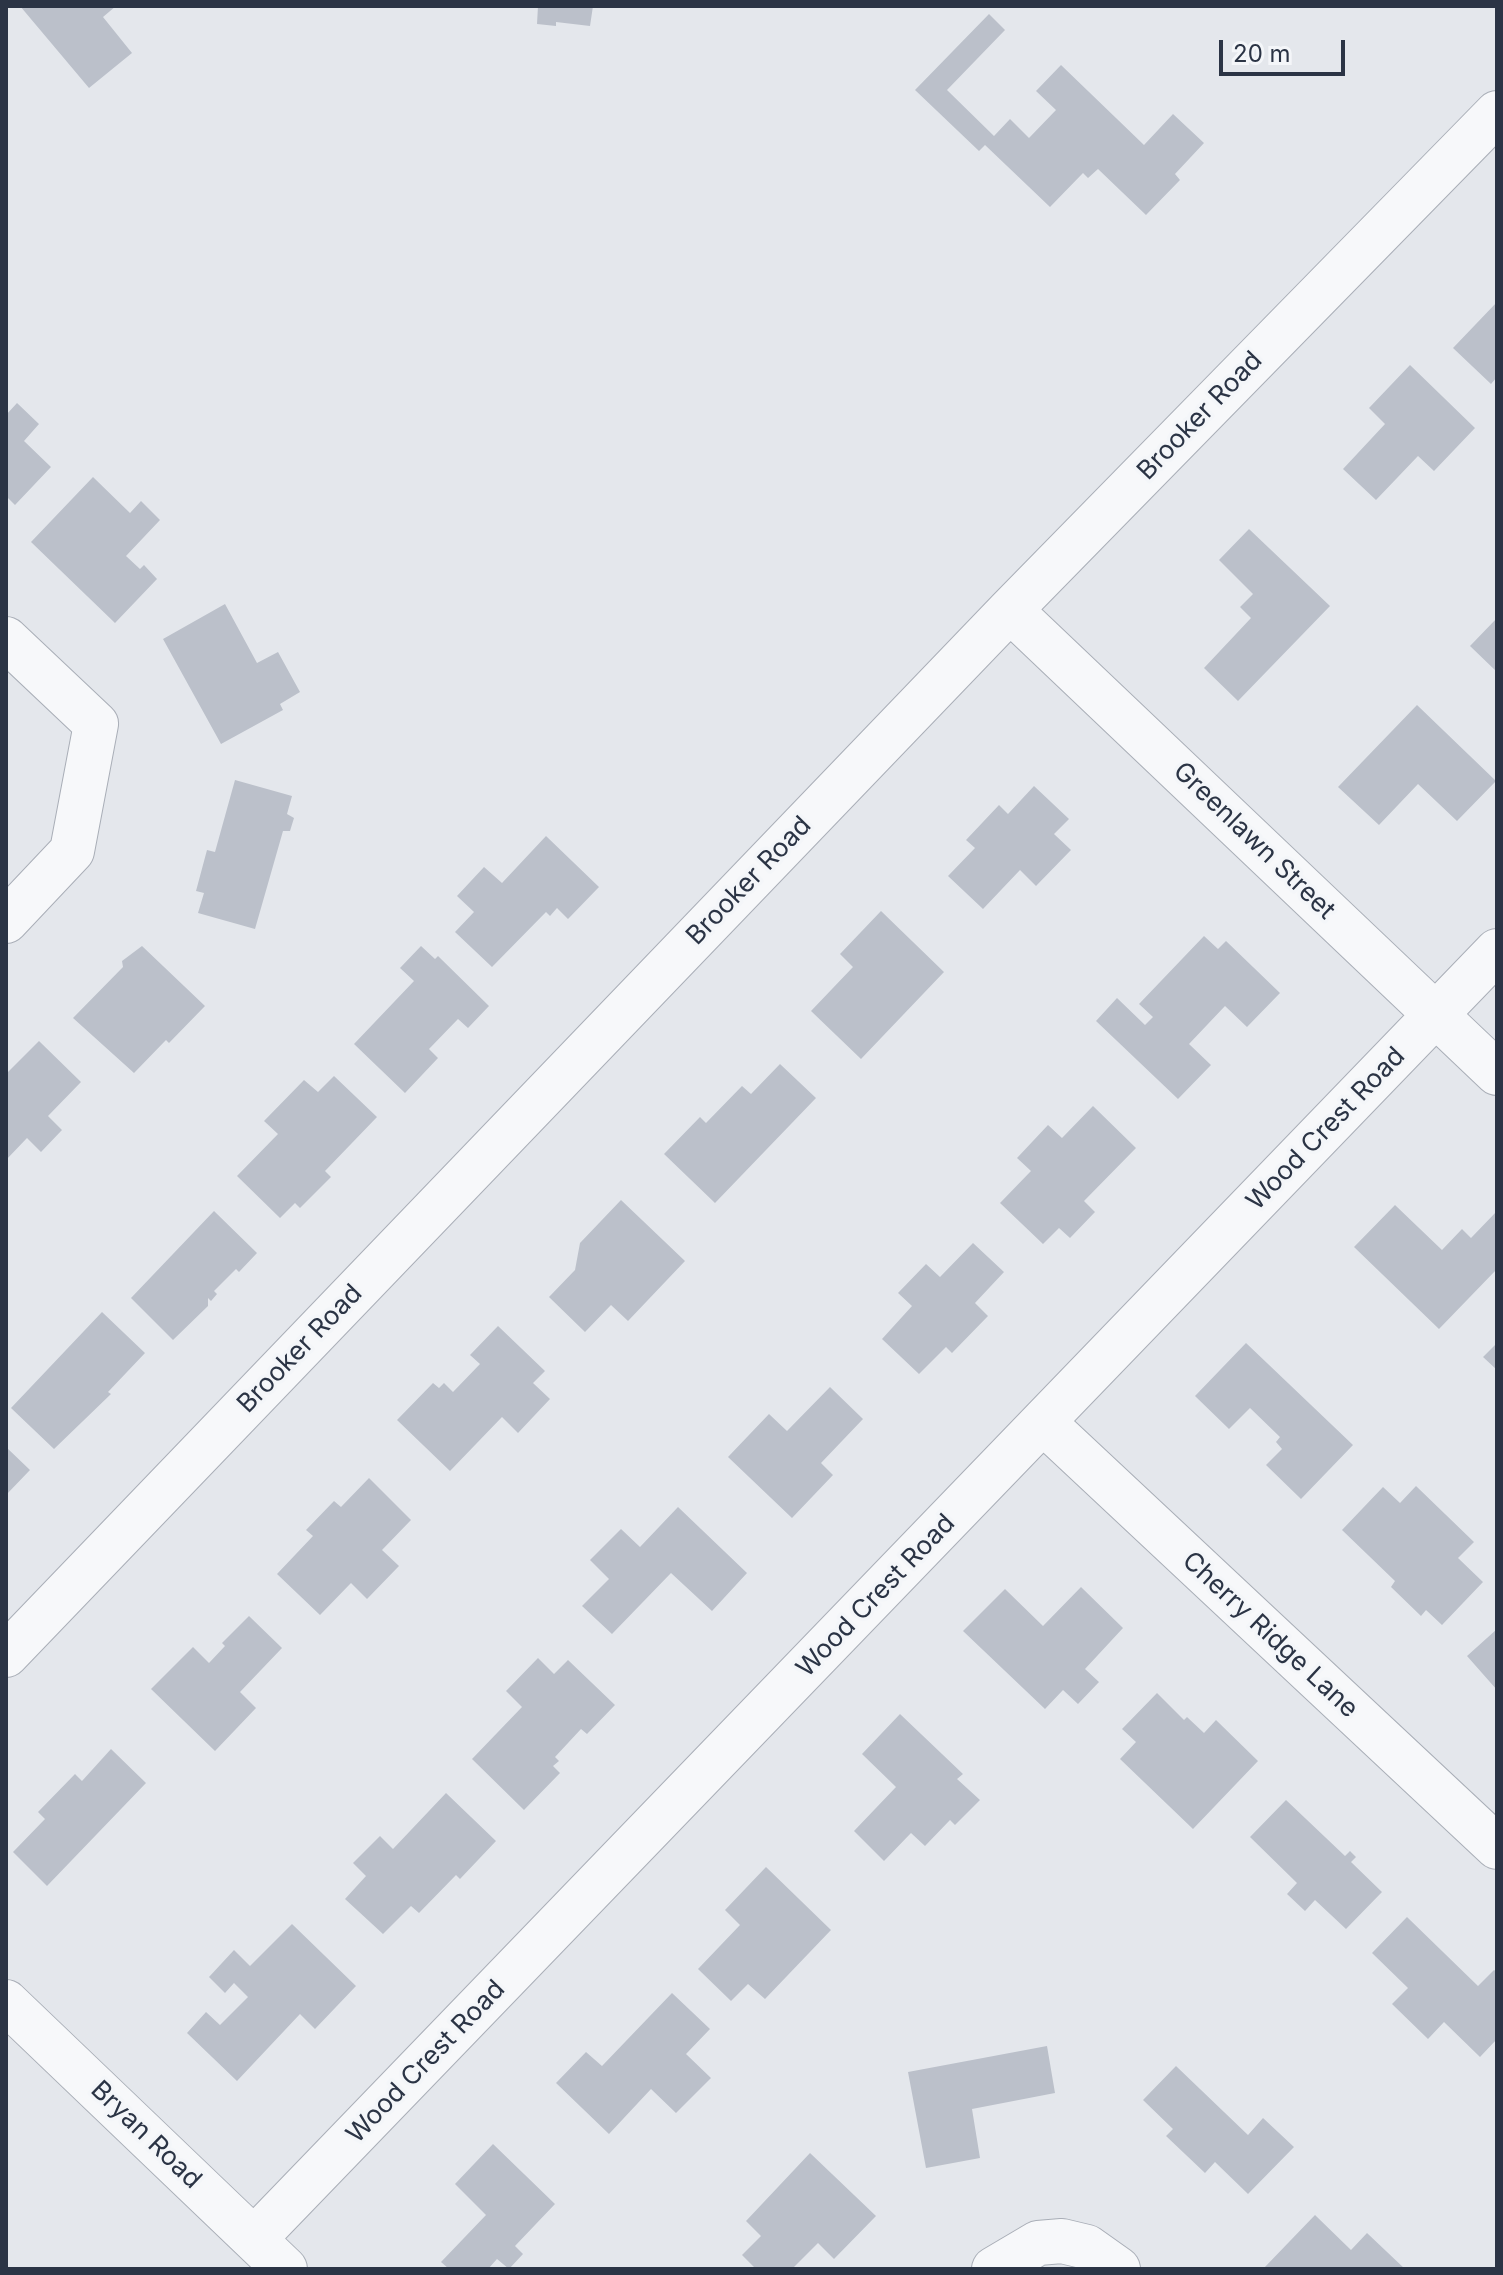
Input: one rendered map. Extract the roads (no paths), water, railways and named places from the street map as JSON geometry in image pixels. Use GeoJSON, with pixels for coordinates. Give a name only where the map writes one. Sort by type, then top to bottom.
{"type":"FeatureCollection","features":[{"type":"Feature","properties":{"kind":"street","name":"Brooker Road"},"geometry":{"type":"LineString","coordinates":[[6,1655],[1010,610],[1497,113]]}},
{"type":"Feature","properties":{"kind":"street","name":"Greenlawn Street"},"geometry":{"type":"LineString","coordinates":[[1010,610],[1497,1073]]}},
{"type":"Feature","properties":{"kind":"street"},"geometry":{"type":"LineString","coordinates":[[6,639],[96,724],[72,851],[6,921]]}},
{"type":"Feature","properties":{"kind":"street","name":"Wood Crest Road"},"geometry":{"type":"LineString","coordinates":[[254,2239],[1497,951]]}},
{"type":"Feature","properties":{"kind":"street","name":"Cherry Ridge Lane"},"geometry":{"type":"LineString","coordinates":[[1044,1423],[1497,1847]]}},
{"type":"Feature","properties":{"kind":"street","name":"Bryan Road"},"geometry":{"type":"LineString","coordinates":[[6,2002],[285,2269]]}},
{"type":"Feature","properties":{"kind":"street"},"geometry":{"type":"LineString","coordinates":[[994,2269],[1038,2243],[1062,2241],[1087,2247],[1118,2269]]}}]}
